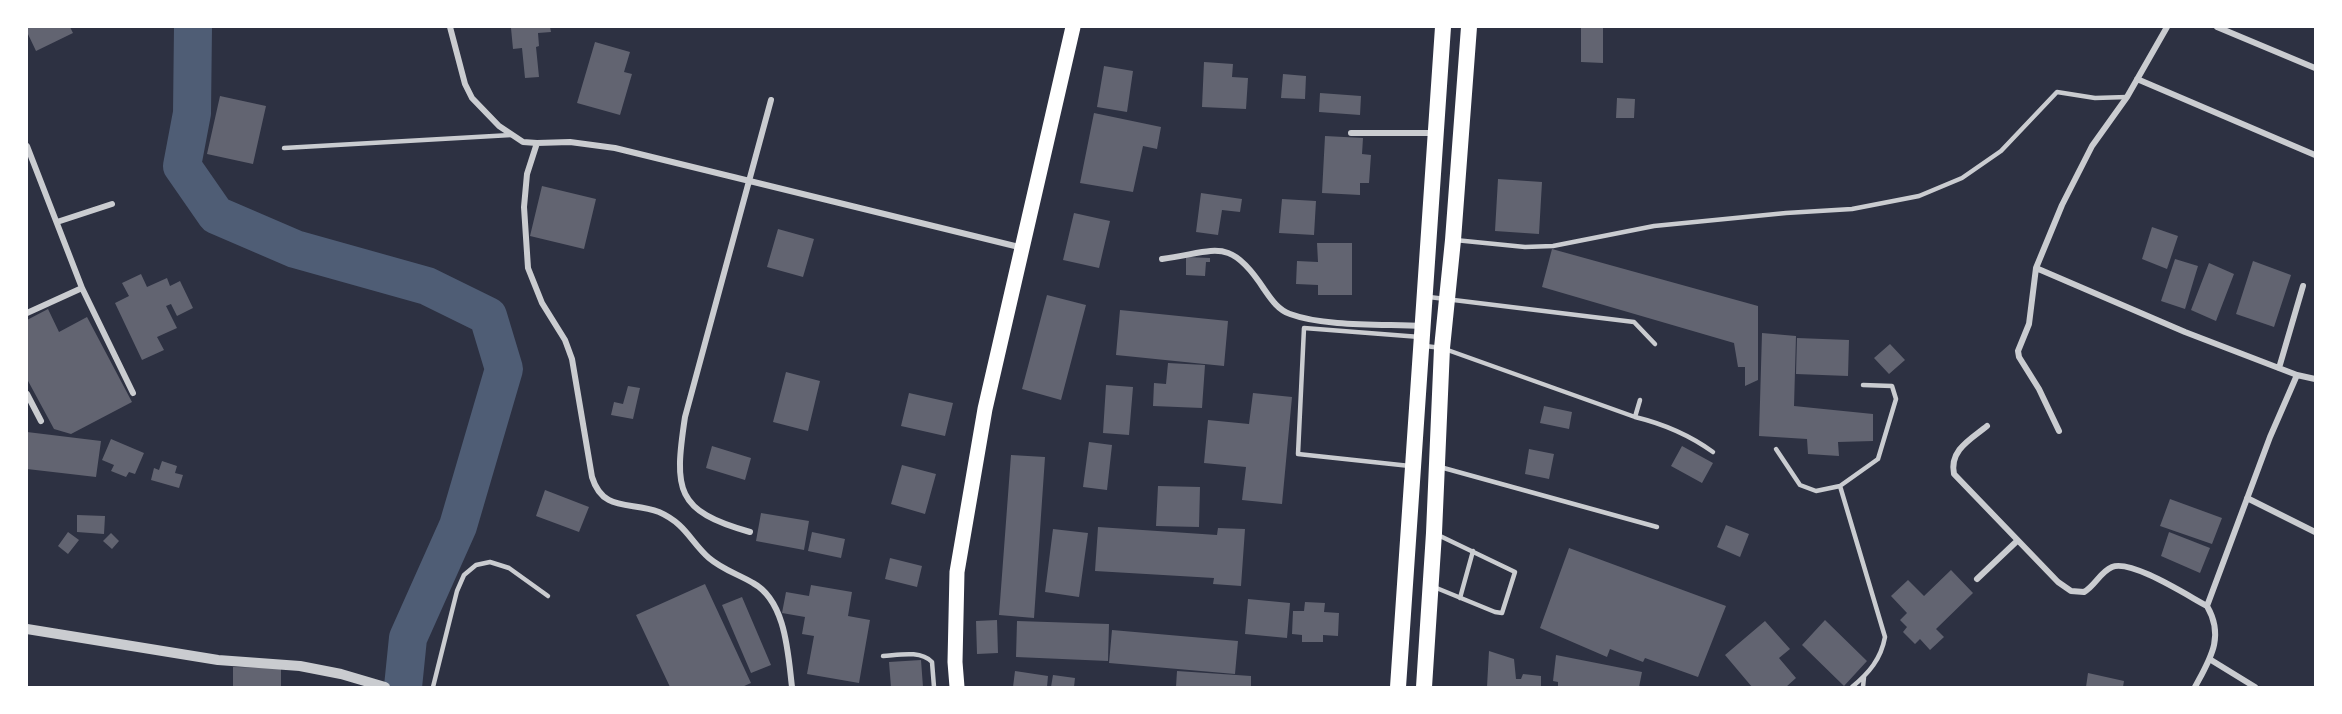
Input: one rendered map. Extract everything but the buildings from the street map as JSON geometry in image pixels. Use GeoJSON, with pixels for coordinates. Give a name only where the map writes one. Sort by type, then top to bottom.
{"type":"FeatureCollection","features":[{"type":"Feature","properties":{"kind":"highway"},"geometry":{"type":"LineString","coordinates":[[1398,687],[1443,27]]}},
{"type":"Feature","properties":{"kind":"highway"},"geometry":{"type":"LineString","coordinates":[[1424,687],[1438,467],[1442,348],[1453,240],[1468,27]]}},
{"type":"Feature","properties":{"kind":"highway"},"geometry":{"type":"LineString","coordinates":[[1413,467],[1438,467]]}},
{"type":"Feature","properties":{"kind":"main road"},"geometry":{"type":"LineString","coordinates":[[957,687],[955,662],[957,572],[985,409],[1073,27]]}},
{"type":"Feature","properties":{"kind":"street"},"geometry":{"type":"LineString","coordinates":[[450,27],[465,84],[472,98],[488,117],[523,142],[537,144],[570,142],[615,148],[1023,248]]}},
{"type":"Feature","properties":{"kind":"street"},"geometry":{"type":"LineString","coordinates":[[2059,431],[2039,389],[2019,357],[2018,351],[2029,324],[2036,268],[2062,205],[2092,146],[2127,97],[2168,27]]}},
{"type":"Feature","properties":{"kind":"street"},"geometry":{"type":"LineString","coordinates":[[2217,27],[2315,68]]}},
{"type":"Feature","properties":{"kind":"street"},"geometry":{"type":"LineString","coordinates":[[2137,79],[2315,155]]}},
{"type":"Feature","properties":{"kind":"street"},"geometry":{"type":"LineString","coordinates":[[750,532],[719,524],[688,502],[681,481],[680,466],[685,417],[771,100]]}},
{"type":"Feature","properties":{"kind":"street"},"geometry":{"type":"LineString","coordinates":[[1351,133],[1435,133]]}},
{"type":"Feature","properties":{"kind":"street"},"geometry":{"type":"LineString","coordinates":[[537,144],[527,174],[524,207],[528,268],[542,303],[565,340],[573,359],[596,491],[606,499],[619,504],[657,512],[671,518],[683,527],[706,556],[718,566],[764,591],[773,603],[780,620],[788,654],[792,687]]}},
{"type":"Feature","properties":{"kind":"street"},"geometry":{"type":"LineString","coordinates":[[27,146],[82,288],[133,393]]}},
{"type":"Feature","properties":{"kind":"street"},"geometry":{"type":"LineString","coordinates":[[57,222],[112,204]]}},
{"type":"Feature","properties":{"kind":"street"},"geometry":{"type":"LineString","coordinates":[[1162,259],[1200,251],[1221,251],[1244,261],[1276,306],[1288,314],[1422,336]]}},
{"type":"Feature","properties":{"kind":"street"},"geometry":{"type":"LineString","coordinates":[[2036,268],[2185,332],[2297,375],[2315,379]]}},
{"type":"Feature","properties":{"kind":"street"},"geometry":{"type":"LineString","coordinates":[[2278,368],[2303,286]]}},
{"type":"Feature","properties":{"kind":"street"},"geometry":{"type":"LineString","coordinates":[[27,313],[82,288]]}},
{"type":"Feature","properties":{"kind":"street"},"geometry":{"type":"LineString","coordinates":[[2207,606],[2247,498],[2297,375]]}},
{"type":"Feature","properties":{"kind":"street"},"geometry":{"type":"LineString","coordinates":[[27,394],[41,421]]}},
{"type":"Feature","properties":{"kind":"street"},"geometry":{"type":"LineString","coordinates":[[1987,426],[1960,447],[1953,462],[1954,474],[2058,582],[2071,591],[2084,592],[2105,572],[2113,567],[2122,566],[2143,573],[2207,606],[2213,617],[2216,637],[2211,660],[2195,687]]}},
{"type":"Feature","properties":{"kind":"street"},"geometry":{"type":"LineString","coordinates":[[2247,498],[2315,532]]}},
{"type":"Feature","properties":{"kind":"street"},"geometry":{"type":"LineString","coordinates":[[1977,579],[2017,541]]}},
{"type":"Feature","properties":{"kind":"street"},"geometry":{"type":"LineString","coordinates":[[27,628],[218,660],[300,666],[341,674],[385,687]]}},
{"type":"Feature","properties":{"kind":"street"},"geometry":{"type":"LineString","coordinates":[[2211,660],[2255,687]]}},
{"type":"Feature","properties":{"kind":"lane"},"geometry":{"type":"LineString","coordinates":[[1453,240],[1526,247],[1553,246],[1654,226],[1852,209],[1904,200],[1942,187],[1978,169],[2015,138],[2057,92],[2095,98],[2127,97]]}},
{"type":"Feature","properties":{"kind":"lane"},"geometry":{"type":"LineString","coordinates":[[284,148],[511,135]]}},
{"type":"Feature","properties":{"kind":"lane"},"geometry":{"type":"LineString","coordinates":[[1425,297],[1634,322],[1655,344]]}},
{"type":"Feature","properties":{"kind":"lane"},"geometry":{"type":"LineString","coordinates":[[1413,467],[1298,454],[1304,328],[1422,336],[1442,348],[1635,417],[1663,424],[1683,433],[1713,452]]}},
{"type":"Feature","properties":{"kind":"lane"},"geometry":{"type":"LineString","coordinates":[[1776,449],[1800,485],[1816,491],[1840,486],[1878,459],[1896,399],[1892,386],[1863,385]]}},
{"type":"Feature","properties":{"kind":"lane"},"geometry":{"type":"LineString","coordinates":[[1635,417],[1640,400]]}},
{"type":"Feature","properties":{"kind":"lane"},"geometry":{"type":"LineString","coordinates":[[1438,467],[1657,527]]}},
{"type":"Feature","properties":{"kind":"lane"},"geometry":{"type":"LineString","coordinates":[[1840,486],[1885,637],[1883,651],[1864,677],[1852,687]]}},
{"type":"Feature","properties":{"kind":"lane"},"geometry":{"type":"LineString","coordinates":[[1431,586],[1502,613],[1515,572],[1434,533]]}},
{"type":"Feature","properties":{"kind":"lane"},"geometry":{"type":"LineString","coordinates":[[1460,598],[1473,551]]}},
{"type":"Feature","properties":{"kind":"lane"},"geometry":{"type":"LineString","coordinates":[[433,687],[457,591],[464,575],[476,565],[490,562],[508,568],[548,596]]}},
{"type":"Feature","properties":{"kind":"lane"},"geometry":{"type":"LineString","coordinates":[[883,656],[920,654],[927,657],[932,662],[934,687]]}},
{"type":"Feature","properties":{"kind":"lane"},"geometry":{"type":"LineString","coordinates":[[1863,687],[1864,677]]}},
{"type":"Feature","properties":{"kind":"waterway"},"geometry":{"type":"LineString","coordinates":[[193,27],[192,113],[182,166],[216,215],[295,249],[427,286],[488,316],[504,369],[458,526],[408,638],[403,687]]}}]}
